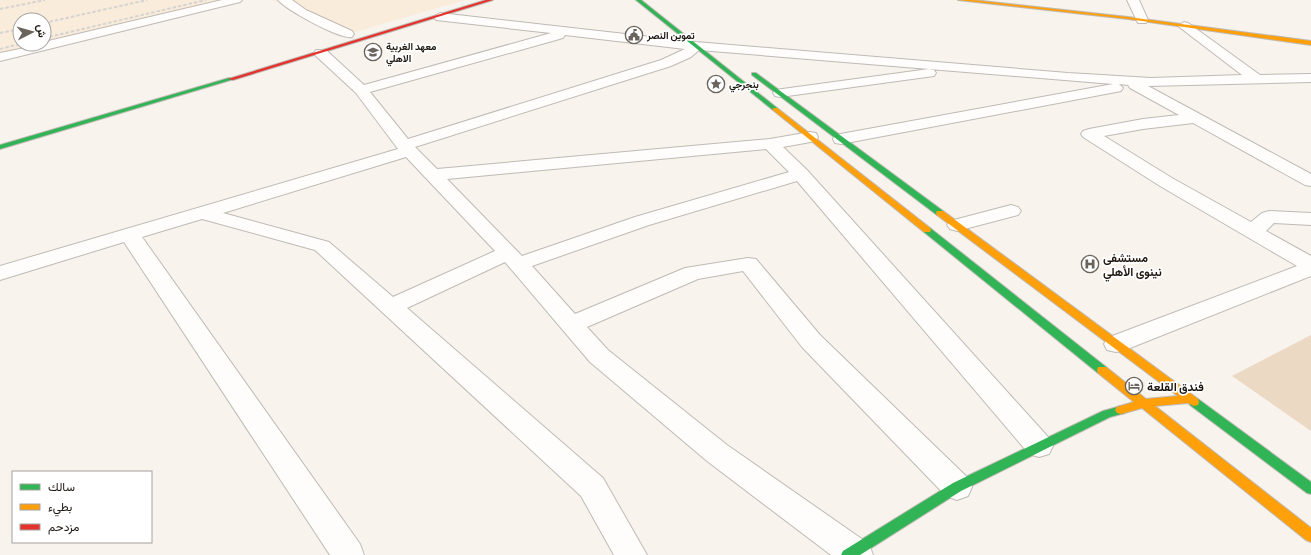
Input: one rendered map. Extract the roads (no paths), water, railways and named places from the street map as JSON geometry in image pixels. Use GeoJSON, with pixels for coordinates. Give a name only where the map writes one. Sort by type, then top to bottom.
{"type":"FeatureCollection","features":[{"type":"Feature","properties":{"kind":"main road"},"geometry":{"type":"LineString","coordinates":[[312,50],[348,34],[465,0]]}},
{"type":"Feature","properties":{"kind":"main road"},"geometry":{"type":"LineString","coordinates":[[0,148],[312,50],[440,17],[490,0]]}},
{"type":"Feature","properties":{"kind":"main road"},"geometry":{"type":"LineString","coordinates":[[638,0],[702,43],[810,137],[1311,536]]}},
{"type":"Feature","properties":{"kind":"main road"},"geometry":{"type":"LineString","coordinates":[[960,0],[1142,20],[1311,43]]}},
{"type":"Feature","properties":{"kind":"main road"},"geometry":{"type":"LineString","coordinates":[[720,48],[732,57]]}},
{"type":"Feature","properties":{"kind":"main road"},"geometry":{"type":"LineString","coordinates":[[744,66],[1311,489]]}},
{"type":"Feature","properties":{"kind":"main road"},"geometry":{"type":"LineString","coordinates":[[0,138],[166,88]]}},
{"type":"Feature","properties":{"kind":"main road"},"geometry":{"type":"LineString","coordinates":[[852,554],[957,487],[1107,414],[1144,403],[1190,399]]}},
{"type":"Feature","properties":{"kind":"street"},"geometry":{"type":"LineString","coordinates":[[0,57],[236,0]]}},
{"type":"Feature","properties":{"kind":"street"},"geometry":{"type":"LineString","coordinates":[[284,0],[302,12],[348,34]]}},
{"type":"Feature","properties":{"kind":"street"},"geometry":{"type":"LineString","coordinates":[[1133,0],[1142,20]]}},
{"type":"Feature","properties":{"kind":"street"},"geometry":{"type":"LineString","coordinates":[[440,17],[570,32],[702,43],[720,48],[1143,83],[1311,78]]}},
{"type":"Feature","properties":{"kind":"street"},"geometry":{"type":"LineString","coordinates":[[1184,26],[1256,79]]}},
{"type":"Feature","properties":{"kind":"street"},"geometry":{"type":"LineString","coordinates":[[361,90],[570,32]]}},
{"type":"Feature","properties":{"kind":"street"},"geometry":{"type":"LineString","coordinates":[[0,273],[407,148],[666,63],[686,54],[702,43]]}},
{"type":"Feature","properties":{"kind":"street"},"geometry":{"type":"LineString","coordinates":[[312,50],[361,90],[407,148],[513,259],[599,356],[717,453],[852,554]]}},
{"type":"Feature","properties":{"kind":"street"},"geometry":{"type":"LineString","coordinates":[[780,93],[972,68]]}},
{"type":"Feature","properties":{"kind":"street"},"geometry":{"type":"LineString","coordinates":[[842,139],[1143,83],[1196,118],[1311,181]]}},
{"type":"Feature","properties":{"kind":"street"},"geometry":{"type":"LineString","coordinates":[[1196,118],[1143,124],[1089,134],[1166,182],[1311,265]]}},
{"type":"Feature","properties":{"kind":"street"},"geometry":{"type":"LineString","coordinates":[[432,175],[770,144],[810,137]]}},
{"type":"Feature","properties":{"kind":"street"},"geometry":{"type":"LineString","coordinates":[[770,144],[801,174],[1039,446]]}},
{"type":"Feature","properties":{"kind":"street"},"geometry":{"type":"LineString","coordinates":[[390,307],[513,259],[801,174]]}},
{"type":"Feature","properties":{"kind":"street"},"geometry":{"type":"LineString","coordinates":[[957,225],[1011,211]]}},
{"type":"Feature","properties":{"kind":"street"},"geometry":{"type":"LineString","coordinates":[[202,212],[322,246],[592,487],[631,555]]}},
{"type":"Feature","properties":{"kind":"street"},"geometry":{"type":"LineString","coordinates":[[1252,232],[1269,217],[1311,219]]}},
{"type":"Feature","properties":{"kind":"street"},"geometry":{"type":"LineString","coordinates":[[128,234],[348,555]]}},
{"type":"Feature","properties":{"kind":"street"},"geometry":{"type":"LineString","coordinates":[[572,325],[693,273],[748,264],[811,341],[957,487]]}},
{"type":"Feature","properties":{"kind":"street"},"geometry":{"type":"LineString","coordinates":[[1116,344],[1311,268]]}},
{"type":"Feature","properties":{"kind":"railway"},"geometry":{"type":"LineString","coordinates":[[0,9],[45,0]]}},
{"type":"Feature","properties":{"kind":"railway"},"geometry":{"type":"LineString","coordinates":[[52,21],[147,0]]}},
{"type":"Feature","properties":{"kind":"railway"},"geometry":{"type":"LineString","coordinates":[[52,36],[206,0]]}},
{"type":"Feature","properties":{"kind":"railway"},"geometry":{"type":"LineString","coordinates":[[0,33],[12,31]]}},
{"type":"Feature","properties":{"kind":"railway"},"geometry":{"type":"LineString","coordinates":[[0,49],[12,46]]}},
{"type":"Feature","properties":{"kind":"place","name":"تموين النصر"},"geometry":{"type":"Point","coordinates":[634,35]}},
{"type":"Feature","properties":{"kind":"place","name":"معهد الغربية الاهلي"},"geometry":{"type":"Point","coordinates":[373,52]}},
{"type":"Feature","properties":{"kind":"place","name":"بنجرجي"},"geometry":{"type":"Point","coordinates":[716,84]}},
{"type":"Feature","properties":{"kind":"place","name":"مستشفى نينوى الأهلي"},"geometry":{"type":"Point","coordinates":[1090,264]}},
{"type":"Feature","properties":{"kind":"place","name":"فندق القلعة"},"geometry":{"type":"Point","coordinates":[1134,386]}}]}
